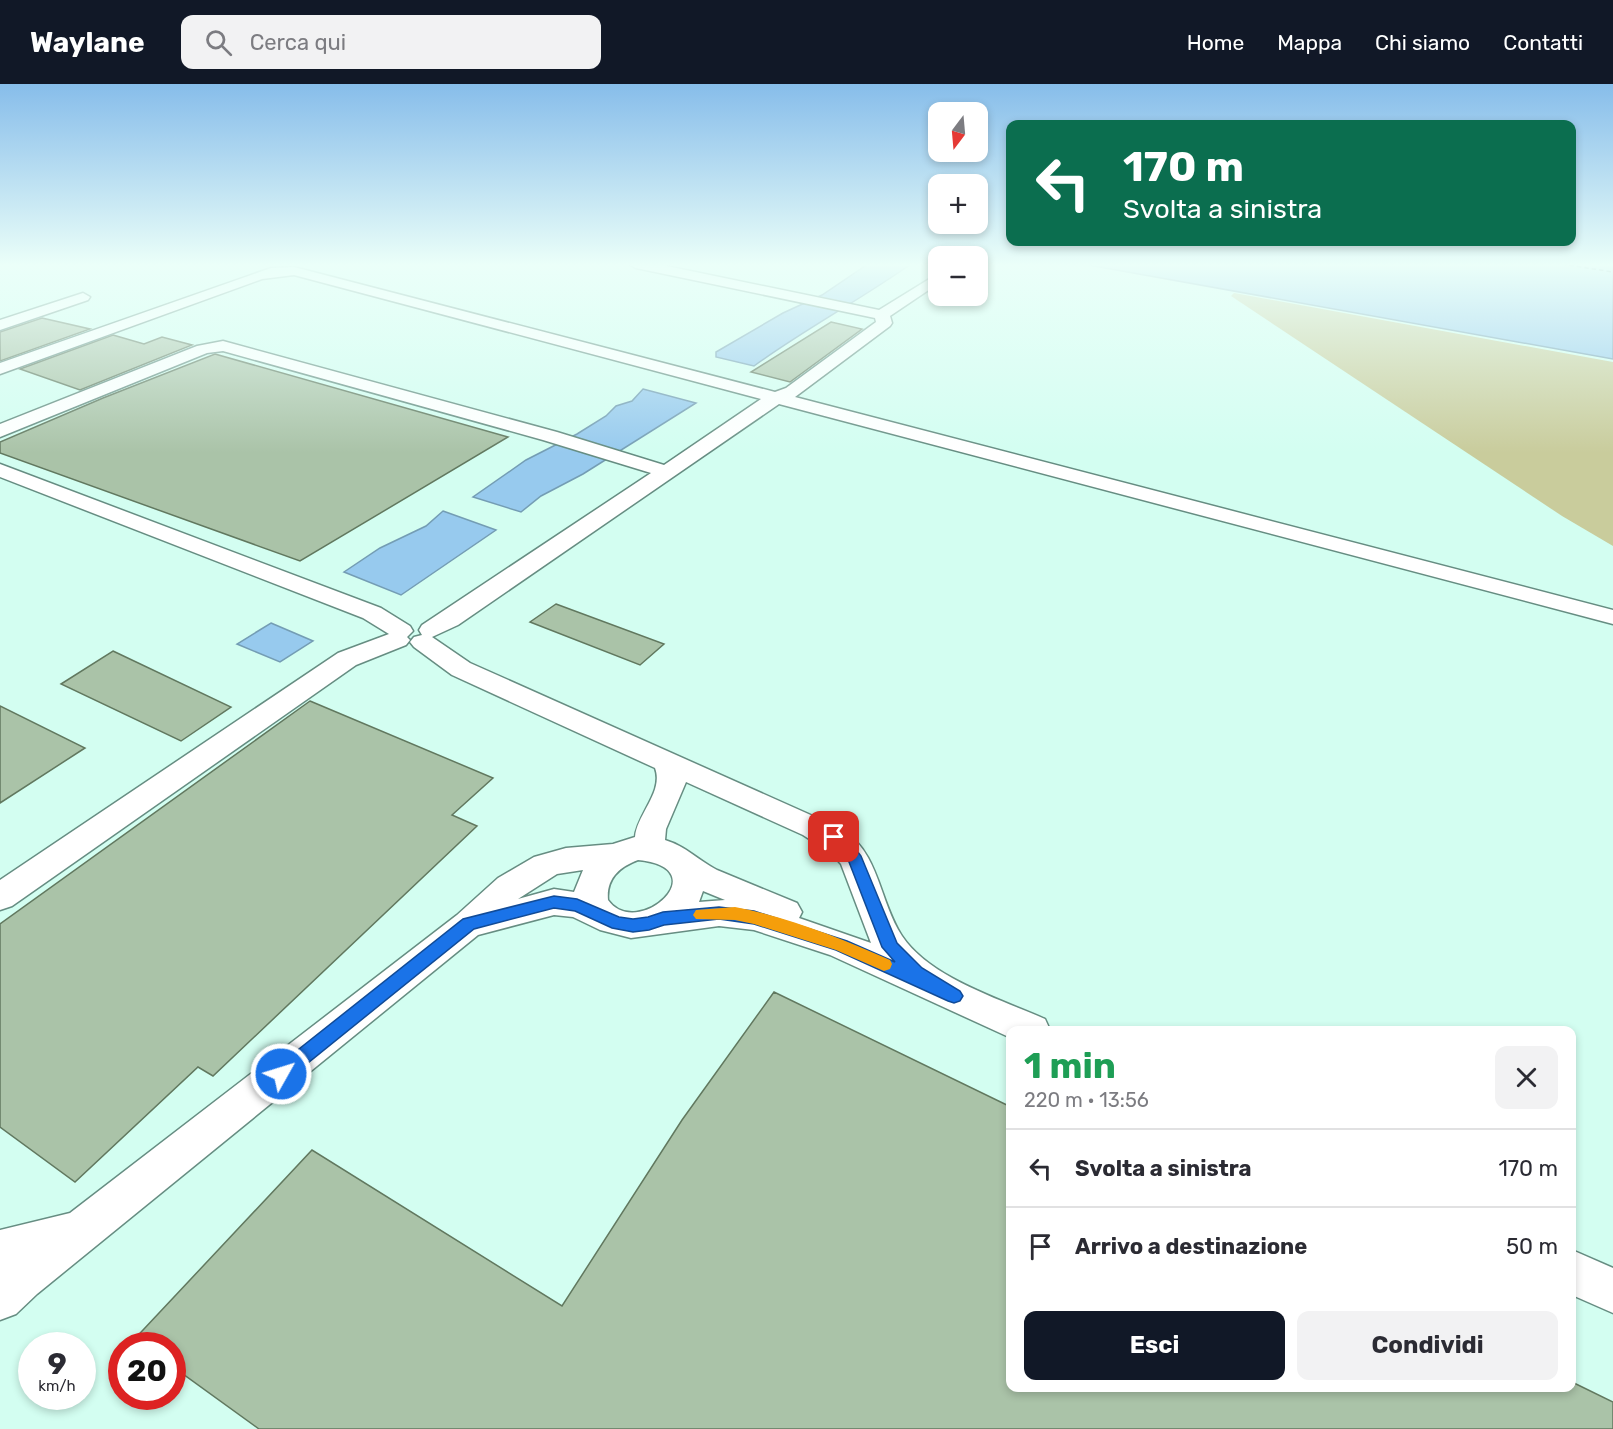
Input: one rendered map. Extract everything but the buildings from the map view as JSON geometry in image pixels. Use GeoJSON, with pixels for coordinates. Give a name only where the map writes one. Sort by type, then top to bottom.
{"type":"FeatureCollection","features":[{"type":"Feature","properties":{"kind":"street"},"geometry":{"type":"LineString","coordinates":[[0,369],[117,327]]}},
{"type":"Feature","properties":{"kind":"street"},"geometry":{"type":"LineString","coordinates":[[522,327],[775,398],[1613,617]]}},
{"type":"Feature","properties":{"kind":"street"},"geometry":{"type":"LineString","coordinates":[[0,897],[347,659],[413,636],[667,472],[775,398],[792,392],[879,327]]}},
{"type":"Feature","properties":{"kind":"street"},"geometry":{"type":"LineString","coordinates":[[0,431],[202,349],[223,346],[550,436],[667,472]]}},
{"type":"Feature","properties":{"kind":"street"},"geometry":{"type":"LineString","coordinates":[[0,470],[372,613],[413,636],[461,669],[834,837],[847,848],[855,860],[890,947],[920,976],[954,996]]}},
{"type":"Feature","properties":{"kind":"street"},"geometry":{"type":"LineString","coordinates":[[650,848],[651,829],[673,781],[671,766],[665,761]]}},
{"type":"Feature","properties":{"kind":"street"},"geometry":{"type":"LineString","coordinates":[[605,917],[595,908],[590,897],[590,886],[594,874],[614,856],[626,851],[650,848],[662,850],[682,861],[694,873],[776,907],[841,945],[1023,1026]]}},
{"type":"Feature","properties":{"kind":"street"},"geometry":{"type":"LineString","coordinates":[[0,1298],[21,1278],[94,1223],[469,924],[514,882],[537,869],[560,861],[614,856]]}},
{"type":"Feature","properties":{"kind":"street"},"geometry":{"type":"LineString","coordinates":[[663,919],[680,906],[690,891],[688,870],[682,861]]}},
{"type":"Feature","properties":{"kind":"street"},"geometry":{"type":"LineString","coordinates":[[469,924],[554,902],[577,905],[617,923],[633,926],[663,919],[719,913],[735,914],[754,917],[841,945]]}},
{"type":"Feature","properties":{"kind":"street"},"geometry":{"type":"LineString","coordinates":[[0,1252],[64,1236],[94,1223]]}},
{"type":"Feature","properties":{"kind":"street"},"geometry":{"type":"LineString","coordinates":[[1576,1274],[1613,1291]]}},
{"type":"Feature","properties":{"kind":"green space"},"geometry":{"type":"Polygon","coordinates":[[[1277,327],[1419,327],[1613,362],[1613,546],[1562,516],[1277,327]]]}},
{"type":"Feature","properties":{"kind":"water"},"geometry":{"type":"Polygon","coordinates":[[[759,327],[814,327],[754,366],[716,357],[716,352],[759,327]]]}},
{"type":"Feature","properties":{"kind":"water"},"geometry":{"type":"Polygon","coordinates":[[[1433,327],[1613,327],[1613,359],[1433,327]]]}},
{"type":"Feature","properties":{"kind":"water"},"geometry":{"type":"Polygon","coordinates":[[[643,389],[696,403],[583,474],[541,496],[521,512],[473,497],[526,460],[577,434],[606,416],[616,406],[632,401],[643,389]]]}},
{"type":"Feature","properties":{"kind":"water"},"geometry":{"type":"Polygon","coordinates":[[[443,511],[496,530],[401,595],[344,572],[380,548],[426,526],[443,511]]]}},
{"type":"Feature","properties":{"kind":"water"},"geometry":{"type":"Polygon","coordinates":[[[271,623],[313,641],[280,662],[237,644],[271,623]]]}},
{"type":"Feature","properties":{"kind":"slow traffic"},"geometry":{"type":"LineString","coordinates":[[701,915],[719,913],[754,917],[841,945],[884,964]]}},
{"type":"Feature","properties":{"kind":"route"},"geometry":{"type":"LineString","coordinates":[[281,1074],[469,924],[554,902],[577,905],[617,923],[633,926],[663,919],[719,913],[754,917],[841,945],[954,996],[916,973],[890,947],[855,860],[847,848],[834,837]]}}]}
